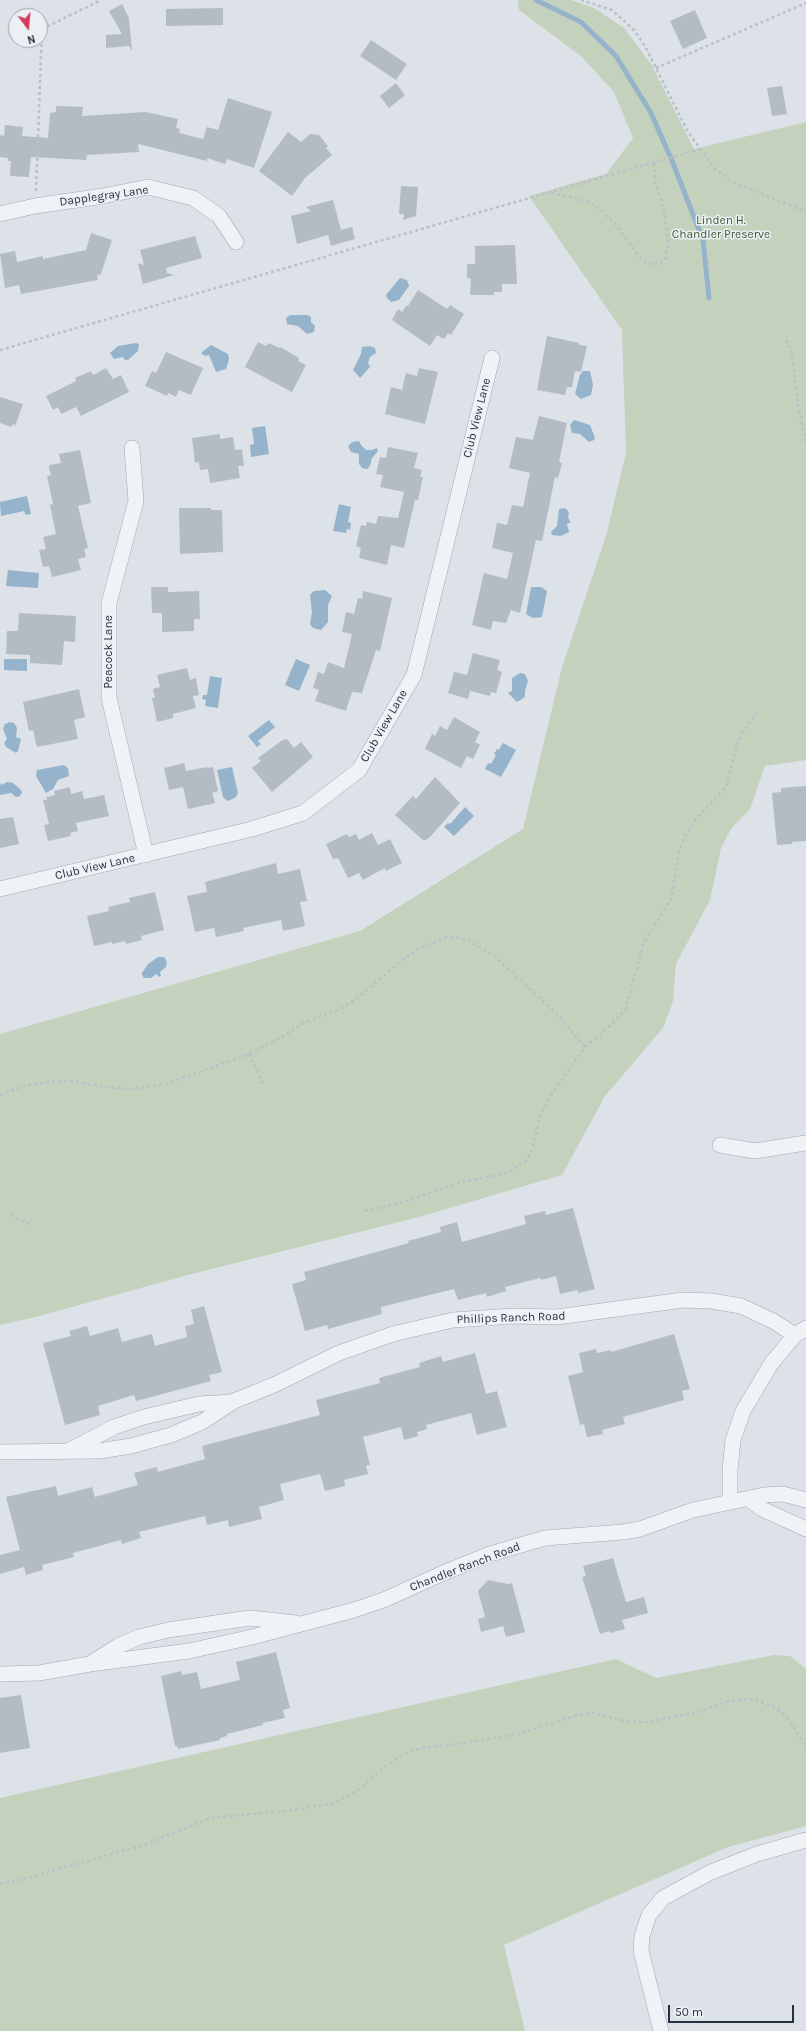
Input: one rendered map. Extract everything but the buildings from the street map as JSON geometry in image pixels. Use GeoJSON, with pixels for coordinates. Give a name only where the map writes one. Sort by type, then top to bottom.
{"type":"FeatureCollection","features":[{"type":"Feature","properties":{"kind":"street","name":"Dapplegray Lane"},"geometry":{"type":"LineString","coordinates":[[0,214],[35,206],[103,196],[148,187],[193,198],[219,216],[236,242]]}},
{"type":"Feature","properties":{"kind":"street","name":"Club View Lane"},"geometry":{"type":"LineString","coordinates":[[0,889],[252,829],[303,813],[359,770],[414,675],[492,358]]}},
{"type":"Feature","properties":{"kind":"street","name":"Peacock Lane"},"geometry":{"type":"LineString","coordinates":[[132,448],[136,501],[109,603],[109,698],[146,855]]}},
{"type":"Feature","properties":{"kind":"street"},"geometry":{"type":"LineString","coordinates":[[720,1145],[755,1151],[806,1143]]}},
{"type":"Feature","properties":{"kind":"street","name":"Phillips Ranch Road"},"geometry":{"type":"LineString","coordinates":[[0,1452],[99,1451],[126,1447],[171,1435],[202,1422],[234,1402],[276,1384],[339,1353],[393,1334],[453,1320],[514,1316],[557,1317],[683,1300],[711,1301],[741,1306],[773,1321],[801,1331]]}},
{"type":"Feature","properties":{"kind":"street"},"geometry":{"type":"LineString","coordinates":[[730,1501],[730,1470],[737,1425],[757,1385],[771,1364],[801,1331]]}},
{"type":"Feature","properties":{"kind":"street","name":"Phillips Ranch Road"},"geometry":{"type":"LineString","coordinates":[[69,1451],[114,1427],[144,1417],[199,1404],[234,1402]]}},
{"type":"Feature","properties":{"kind":"street","name":"Chandler Ranch Road"},"geometry":{"type":"LineString","coordinates":[[0,1674],[39,1673],[90,1664],[189,1651],[252,1637],[354,1610],[490,1554],[545,1538],[623,1532],[640,1529],[693,1510],[764,1495],[783,1494],[806,1500]]}},
{"type":"Feature","properties":{"kind":"street"},"geometry":{"type":"LineString","coordinates":[[749,1499],[762,1509],[806,1529]]}},
{"type":"Feature","properties":{"kind":"street","name":"Chandler Ranch Road"},"geometry":{"type":"LineString","coordinates":[[90,1664],[118,1646],[139,1638],[168,1630],[250,1618],[301,1623]]}},
{"type":"Feature","properties":{"kind":"street"},"geometry":{"type":"LineString","coordinates":[[662,2031],[641,1951],[642,1936],[649,1915],[663,1898],[709,1873],[758,1854],[806,1840]]}},
{"type":"Feature","properties":{"kind":"path"},"geometry":{"type":"LineString","coordinates":[[35,206],[42,29],[101,0]]}},
{"type":"Feature","properties":{"kind":"path"},"geometry":{"type":"LineString","coordinates":[[581,0],[612,10],[634,30],[645,46],[688,132],[716,170],[735,183],[806,212]]}},
{"type":"Feature","properties":{"kind":"path"},"geometry":{"type":"LineString","coordinates":[[656,68],[806,3]]}},
{"type":"Feature","properties":{"kind":"path"},"geometry":{"type":"LineString","coordinates":[[0,350],[700,149]]}},
{"type":"Feature","properties":{"kind":"path"},"geometry":{"type":"LineString","coordinates":[[549,192],[576,198],[595,206],[616,225],[642,260],[654,265],[665,260],[668,244],[665,215],[655,180],[654,162]]}},
{"type":"Feature","properties":{"kind":"path"},"geometry":{"type":"LineString","coordinates":[[786,340],[792,352],[798,405],[806,443]]}},
{"type":"Feature","properties":{"kind":"path"},"geometry":{"type":"LineString","coordinates":[[365,1212],[401,1203],[449,1185],[502,1174],[519,1167],[529,1157],[536,1127],[546,1105],[585,1047],[606,1030],[625,1010],[644,942],[671,899],[679,852],[684,838],[696,819],[726,787],[737,744],[742,733],[757,712]]}},
{"type":"Feature","properties":{"kind":"path"},"geometry":{"type":"LineString","coordinates":[[0,1095],[28,1085],[58,1081],[72,1081],[119,1088],[155,1087],[249,1054],[282,1037],[304,1023],[342,1008],[355,1000],[405,958],[421,947],[433,941],[446,938],[458,938],[469,941],[493,955],[555,1012],[585,1047]]}},
{"type":"Feature","properties":{"kind":"path"},"geometry":{"type":"LineString","coordinates":[[249,1054],[263,1084]]}},
{"type":"Feature","properties":{"kind":"path"},"geometry":{"type":"LineString","coordinates":[[11,1215],[33,1226]]}},
{"type":"Feature","properties":{"kind":"path"},"geometry":{"type":"LineString","coordinates":[[0,1884],[16,1881],[144,1845],[211,1818],[294,1810],[327,1805],[344,1799],[357,1791],[383,1768],[406,1753],[422,1748],[458,1744],[518,1734],[578,1715],[593,1713],[624,1721],[647,1722],[695,1713],[730,1701],[753,1699],[776,1708],[782,1713],[793,1725],[806,1749]]}},
{"type":"Feature","properties":{"kind":"green space","name":"Linden H. Chandler Preserve"},"geometry":{"type":"Polygon","coordinates":[[[518,0],[571,0],[594,8],[624,28],[651,64],[694,149],[806,122],[806,760],[765,766],[750,809],[731,829],[721,848],[710,900],[676,964],[673,1001],[663,1028],[605,1096],[562,1175],[419,1217],[184,1276],[36,1317],[0,1325],[0,1034],[360,931],[523,829],[562,667],[606,536],[626,453],[622,330],[529,196],[606,174],[633,138],[614,92],[581,56],[519,10],[518,0]]]}},
{"type":"Feature","properties":{"kind":"green space"},"geometry":{"type":"Polygon","coordinates":[[[774,1655],[790,1656],[806,1669],[806,1826],[728,1847],[504,1945],[525,2031],[0,2031],[0,1798],[616,1659],[656,1678],[774,1655]]]}},
{"type":"Feature","properties":{"kind":"water"},"geometry":{"type":"Polygon","coordinates":[[[400,278],[407,280],[409,286],[399,300],[391,302],[386,295],[400,278]]]}},
{"type":"Feature","properties":{"kind":"water"},"geometry":{"type":"Polygon","coordinates":[[[290,315],[307,315],[311,317],[311,322],[315,326],[314,332],[307,334],[298,326],[287,324],[286,318],[290,315]]]}},
{"type":"Feature","properties":{"kind":"water"},"geometry":{"type":"Polygon","coordinates":[[[136,343],[139,344],[138,351],[128,360],[125,360],[123,357],[114,359],[110,353],[118,346],[136,343]]]}},
{"type":"Feature","properties":{"kind":"water"},"geometry":{"type":"Polygon","coordinates":[[[211,345],[228,354],[229,359],[226,369],[216,372],[209,355],[205,356],[201,353],[211,345]]]}},
{"type":"Feature","properties":{"kind":"water"},"geometry":{"type":"Polygon","coordinates":[[[370,346],[375,348],[376,353],[370,357],[368,363],[370,367],[360,378],[353,370],[361,354],[362,347],[370,346]]]}},
{"type":"Feature","properties":{"kind":"water"},"geometry":{"type":"Polygon","coordinates":[[[583,371],[590,371],[593,385],[591,395],[581,399],[575,394],[580,375],[583,371]]]}},
{"type":"Feature","properties":{"kind":"water"},"geometry":{"type":"Polygon","coordinates":[[[574,420],[590,425],[595,438],[594,440],[589,442],[580,434],[572,433],[570,425],[574,420]]]}},
{"type":"Feature","properties":{"kind":"water"},"geometry":{"type":"Polygon","coordinates":[[[265,426],[269,454],[251,457],[250,445],[254,444],[252,428],[265,426]]]}},
{"type":"Feature","properties":{"kind":"water"},"geometry":{"type":"Polygon","coordinates":[[[359,441],[366,450],[377,448],[378,451],[372,458],[370,466],[367,469],[362,468],[359,464],[359,454],[351,452],[348,446],[352,442],[359,441]]]}},
{"type":"Feature","properties":{"kind":"water"},"geometry":{"type":"Polygon","coordinates":[[[27,496],[31,514],[26,515],[24,511],[1,516],[0,502],[27,496]]]}},
{"type":"Feature","properties":{"kind":"water"},"geometry":{"type":"Polygon","coordinates":[[[339,504],[351,507],[348,522],[351,523],[350,530],[347,529],[346,533],[333,531],[339,504]]]}},
{"type":"Feature","properties":{"kind":"water"},"geometry":{"type":"Polygon","coordinates":[[[565,508],[569,512],[568,518],[571,522],[567,524],[569,532],[561,536],[552,535],[551,532],[557,526],[559,509],[565,508]]]}},
{"type":"Feature","properties":{"kind":"water"},"geometry":{"type":"Polygon","coordinates":[[[8,570],[39,573],[38,588],[6,586],[8,570]]]}},
{"type":"Feature","properties":{"kind":"water"},"geometry":{"type":"Polygon","coordinates":[[[531,587],[541,587],[547,591],[542,617],[533,618],[526,614],[531,587]]]}},
{"type":"Feature","properties":{"kind":"water"},"geometry":{"type":"Polygon","coordinates":[[[325,590],[332,596],[328,605],[328,622],[321,630],[313,628],[310,624],[312,612],[310,595],[314,591],[325,590]]]}},
{"type":"Feature","properties":{"kind":"water"},"geometry":{"type":"Polygon","coordinates":[[[4,659],[27,659],[27,671],[4,670],[4,659]]]}},
{"type":"Feature","properties":{"kind":"water"},"geometry":{"type":"Polygon","coordinates":[[[296,659],[310,665],[299,691],[285,685],[296,659]]]}},
{"type":"Feature","properties":{"kind":"water"},"geometry":{"type":"Polygon","coordinates":[[[520,673],[525,674],[528,681],[525,697],[517,702],[508,693],[512,691],[512,678],[520,673]]]}},
{"type":"Feature","properties":{"kind":"water"},"geometry":{"type":"Polygon","coordinates":[[[210,676],[222,678],[218,708],[205,706],[206,700],[202,699],[203,695],[207,695],[210,676]]]}},
{"type":"Feature","properties":{"kind":"water"},"geometry":{"type":"Polygon","coordinates":[[[269,720],[275,727],[258,741],[261,744],[257,747],[248,736],[269,720]]]}},
{"type":"Feature","properties":{"kind":"water"},"geometry":{"type":"Polygon","coordinates":[[[10,722],[14,723],[17,728],[16,737],[21,739],[18,751],[16,753],[6,747],[4,743],[7,739],[3,729],[5,724],[10,722]]]}},
{"type":"Feature","properties":{"kind":"water"},"geometry":{"type":"Polygon","coordinates":[[[503,743],[516,750],[501,777],[485,769],[488,763],[491,764],[496,755],[494,754],[497,749],[499,750],[503,743]]]}},
{"type":"Feature","properties":{"kind":"water"},"geometry":{"type":"Polygon","coordinates":[[[64,765],[68,768],[69,776],[58,780],[53,789],[46,793],[36,776],[37,770],[64,765]]]}},
{"type":"Feature","properties":{"kind":"water"},"geometry":{"type":"Polygon","coordinates":[[[232,767],[238,793],[235,798],[227,801],[223,797],[217,770],[232,767]]]}},
{"type":"Feature","properties":{"kind":"water"},"geometry":{"type":"Polygon","coordinates":[[[7,782],[13,783],[20,789],[22,792],[20,796],[16,797],[11,793],[0,795],[0,783],[2,785],[7,782]]]}},
{"type":"Feature","properties":{"kind":"water"},"geometry":{"type":"Polygon","coordinates":[[[465,807],[474,816],[454,836],[444,827],[448,823],[450,824],[465,807]]]}},
{"type":"Feature","properties":{"kind":"water"},"geometry":{"type":"Polygon","coordinates":[[[158,957],[164,957],[167,962],[166,967],[160,972],[161,976],[159,977],[156,974],[151,978],[144,978],[142,973],[148,964],[158,957]]]}},
{"type":"Feature","properties":{"kind":"waterway"},"geometry":{"type":"LineString","coordinates":[[536,0],[581,22],[616,56],[651,113],[670,156]]}},
{"type":"Feature","properties":{"kind":"waterway"},"geometry":{"type":"LineString","coordinates":[[671,158],[703,240],[709,298]]}}]}
